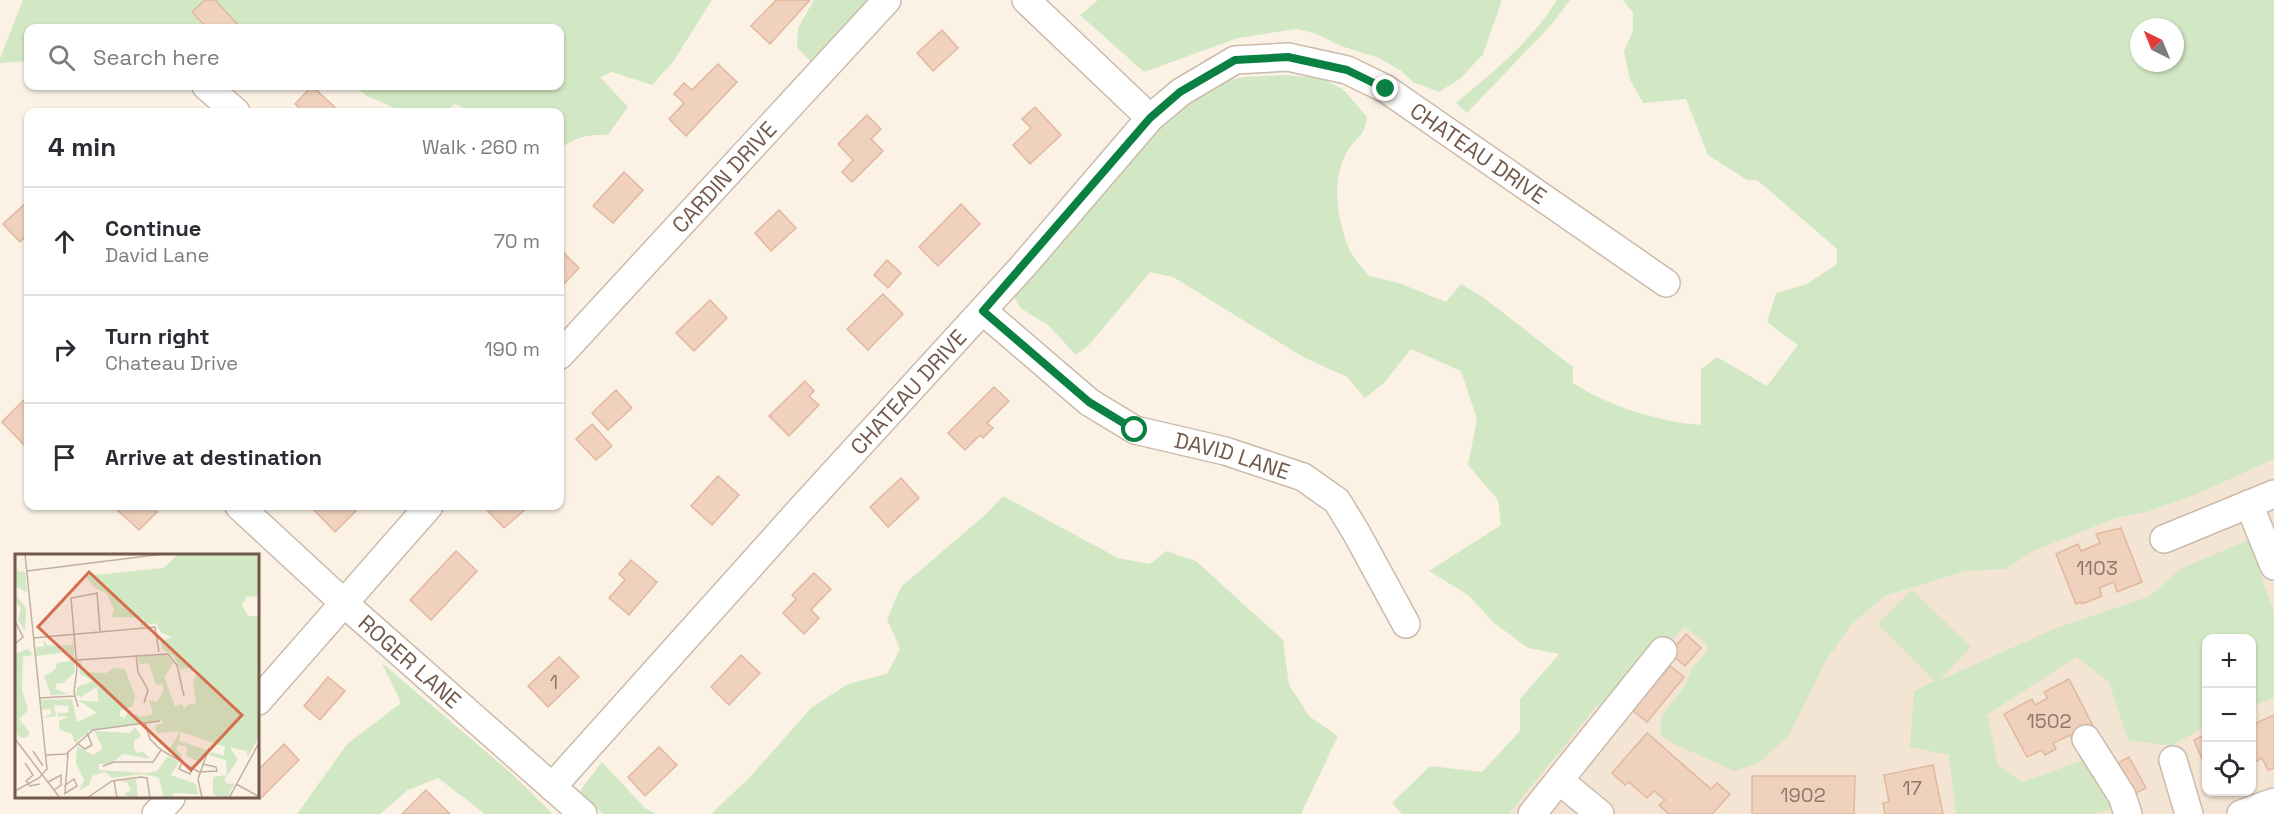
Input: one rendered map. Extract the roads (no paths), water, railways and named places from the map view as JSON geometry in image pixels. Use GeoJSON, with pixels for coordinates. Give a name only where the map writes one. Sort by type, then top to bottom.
{"type":"FeatureCollection","features":[{"type":"Feature","properties":{"kind":"street","name":"CARDIN DRIVE"},"geometry":{"type":"LineString","coordinates":[[564,351],[887,0]]}},
{"type":"Feature","properties":{"kind":"street"},"geometry":{"type":"LineString","coordinates":[[1026,0],[1150,118]]}},
{"type":"Feature","properties":{"kind":"street","name":"CHATEAU DRIVE"},"geometry":{"type":"LineString","coordinates":[[552,787],[802,508],[983,311],[1150,118],[1180,92],[1235,60],[1288,57],[1347,70],[1386,89],[1666,283]]}},
{"type":"Feature","properties":{"kind":"street","name":"DAVID LANE"},"geometry":{"type":"LineString","coordinates":[[983,311],[1089,402],[1135,430],[1225,451],[1303,477],[1337,501],[1406,624]]}},
{"type":"Feature","properties":{"kind":"street"},"geometry":{"type":"LineString","coordinates":[[2164,539],[2274,494]]}},
{"type":"Feature","properties":{"kind":"street"},"geometry":{"type":"LineString","coordinates":[[2249,504],[2274,566]]}},
{"type":"Feature","properties":{"kind":"street","name":"ROGER LANE"},"geometry":{"type":"LineString","coordinates":[[243,510],[345,604],[583,814]]}},
{"type":"Feature","properties":{"kind":"street"},"geometry":{"type":"LineString","coordinates":[[260,698],[426,510]]}},
{"type":"Feature","properties":{"kind":"street"},"geometry":{"type":"LineString","coordinates":[[1532,814],[1663,651]]}},
{"type":"Feature","properties":{"kind":"street"},"geometry":{"type":"LineString","coordinates":[[2086,739],[2122,796],[2128,814]]}},
{"type":"Feature","properties":{"kind":"street"},"geometry":{"type":"LineString","coordinates":[[2173,760],[2189,814]]}},
{"type":"Feature","properties":{"kind":"street"},"geometry":{"type":"LineString","coordinates":[[1560,781],[1600,814]]}},
{"type":"Feature","properties":{"kind":"street"},"geometry":{"type":"LineString","coordinates":[[156,814],[170,799]]}},
{"type":"Feature","properties":{"kind":"street"},"geometry":{"type":"LineString","coordinates":[[2241,814],[2273,805]]}}]}
